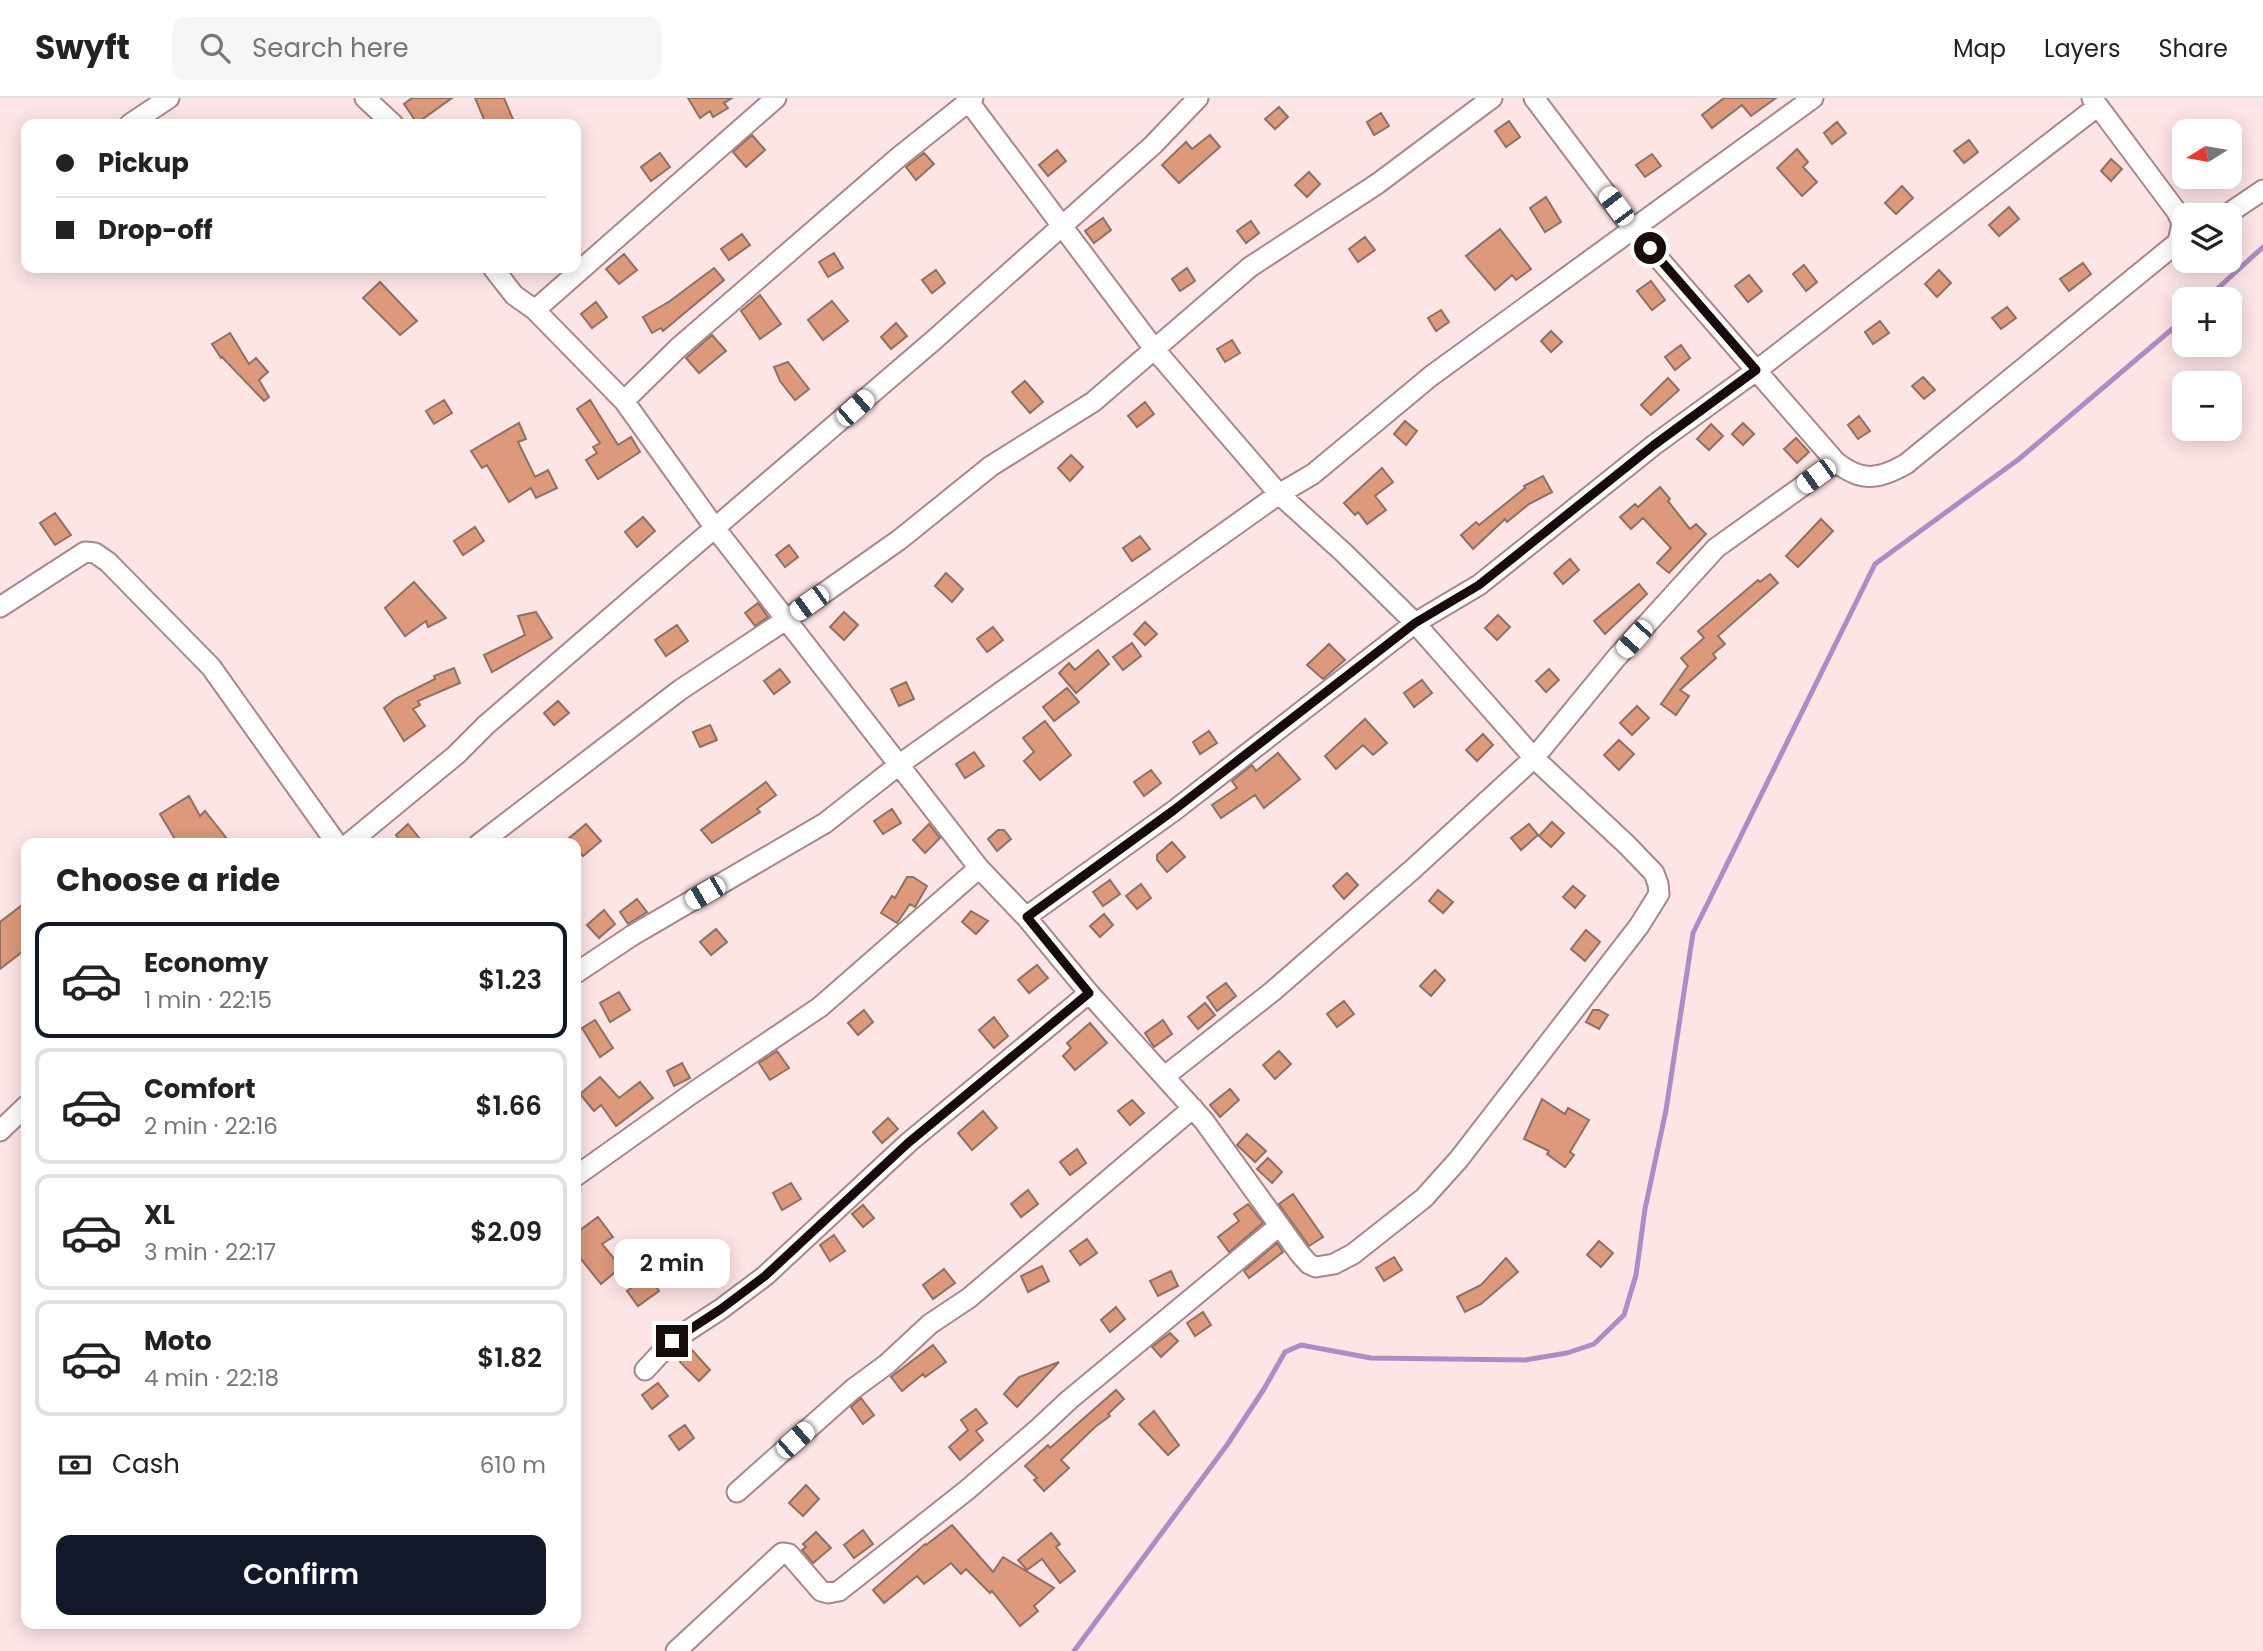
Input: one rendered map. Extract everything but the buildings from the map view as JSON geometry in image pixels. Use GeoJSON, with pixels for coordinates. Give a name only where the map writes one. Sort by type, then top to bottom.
{"type":"FeatureCollection","features":[{"type":"Feature","properties":{"kind":"street"},"geometry":{"type":"LineString","coordinates":[[138,119],[169,98]]}},
{"type":"Feature","properties":{"kind":"street"},"geometry":{"type":"LineString","coordinates":[[581,270],[776,98]]}},
{"type":"Feature","properties":{"kind":"street"},"geometry":{"type":"LineString","coordinates":[[355,838],[456,755],[486,725],[934,340],[1153,145],[1198,98]]}},
{"type":"Feature","properties":{"kind":"street"},"geometry":{"type":"LineString","coordinates":[[487,838],[680,690],[899,540],[991,466],[1093,402],[1250,267],[1377,184],[1492,98]]}},
{"type":"Feature","properties":{"kind":"street"},"geometry":{"type":"LineString","coordinates":[[1534,98],[1632,228],[1836,462],[1852,475],[1877,477],[1906,464],[2172,248]]}},
{"type":"Feature","properties":{"kind":"street"},"geometry":{"type":"LineString","coordinates":[[581,970],[633,935],[825,823],[900,764],[1279,494],[1313,474],[1431,376],[1813,98]]}},
{"type":"Feature","properties":{"kind":"street"},"geometry":{"type":"LineString","coordinates":[[370,99],[388,119]]}},
{"type":"Feature","properties":{"kind":"street"},"geometry":{"type":"LineString","coordinates":[[496,273],[514,295],[535,310],[624,401],[715,528],[979,868],[1027,917],[1089,993],[1193,1108],[1309,1264],[1325,1266],[1353,1254],[1424,1198],[1459,1159],[1654,905],[1658,894],[1654,873],[1534,758],[1415,623],[1279,494],[1155,350],[969,99],[678,348],[624,401]]}},
{"type":"Feature","properties":{"kind":"street"},"geometry":{"type":"LineString","coordinates":[[1027,917],[1174,810],[1415,623],[1479,585],[1654,445],[1756,370],[2095,102],[2172,205]]}},
{"type":"Feature","properties":{"kind":"street"},"geometry":{"type":"LineString","coordinates":[[2242,204],[2263,190]]}},
{"type":"Feature","properties":{"kind":"street"},"geometry":{"type":"LineString","coordinates":[[535,310],[577,273]]}},
{"type":"Feature","properties":{"kind":"street"},"geometry":{"type":"LineString","coordinates":[[1165,1076],[1313,956],[1534,758],[1617,657],[1716,548],[1836,462]]}},
{"type":"Feature","properties":{"kind":"street"},"geometry":{"type":"LineString","coordinates":[[0,607],[85,552],[95,553],[211,667],[333,838]]}},
{"type":"Feature","properties":{"kind":"street"},"geometry":{"type":"LineString","coordinates":[[581,1172],[820,1007],[979,868]]}},
{"type":"Feature","properties":{"kind":"street"},"geometry":{"type":"LineString","coordinates":[[645,1370],[672,1341],[765,1276],[908,1143],[1089,993]]}},
{"type":"Feature","properties":{"kind":"street"},"geometry":{"type":"LineString","coordinates":[[737,1492],[930,1324],[969,1298],[1193,1108]]}},
{"type":"Feature","properties":{"kind":"street"},"geometry":{"type":"LineString","coordinates":[[0,1131],[21,1111]]}},
{"type":"Feature","properties":{"kind":"street"},"geometry":{"type":"LineString","coordinates":[[676,1651],[782,1553],[789,1554],[821,1591],[839,1591],[967,1490],[1069,1400],[1279,1226]]}},
{"type":"Feature","properties":{"kind":"waterway"},"geometry":{"type":"LineString","coordinates":[[2219,287],[2263,247]]}},
{"type":"Feature","properties":{"kind":"waterway"},"geometry":{"type":"LineString","coordinates":[[1074,1651],[1227,1445],[1285,1352],[1301,1345],[1371,1358],[1525,1360],[1567,1353],[1594,1344],[1624,1315],[1636,1275],[1645,1209],[1666,1110],[1693,933],[1875,564],[2019,459],[2172,329]]}},
{"type":"Feature","properties":{"kind":"route"},"geometry":{"type":"LineString","coordinates":[[672,1341],[765,1276],[908,1143],[1089,993],[1027,917],[1174,810],[1415,623],[1479,585],[1654,445],[1756,370],[1650,248]]}}]}
